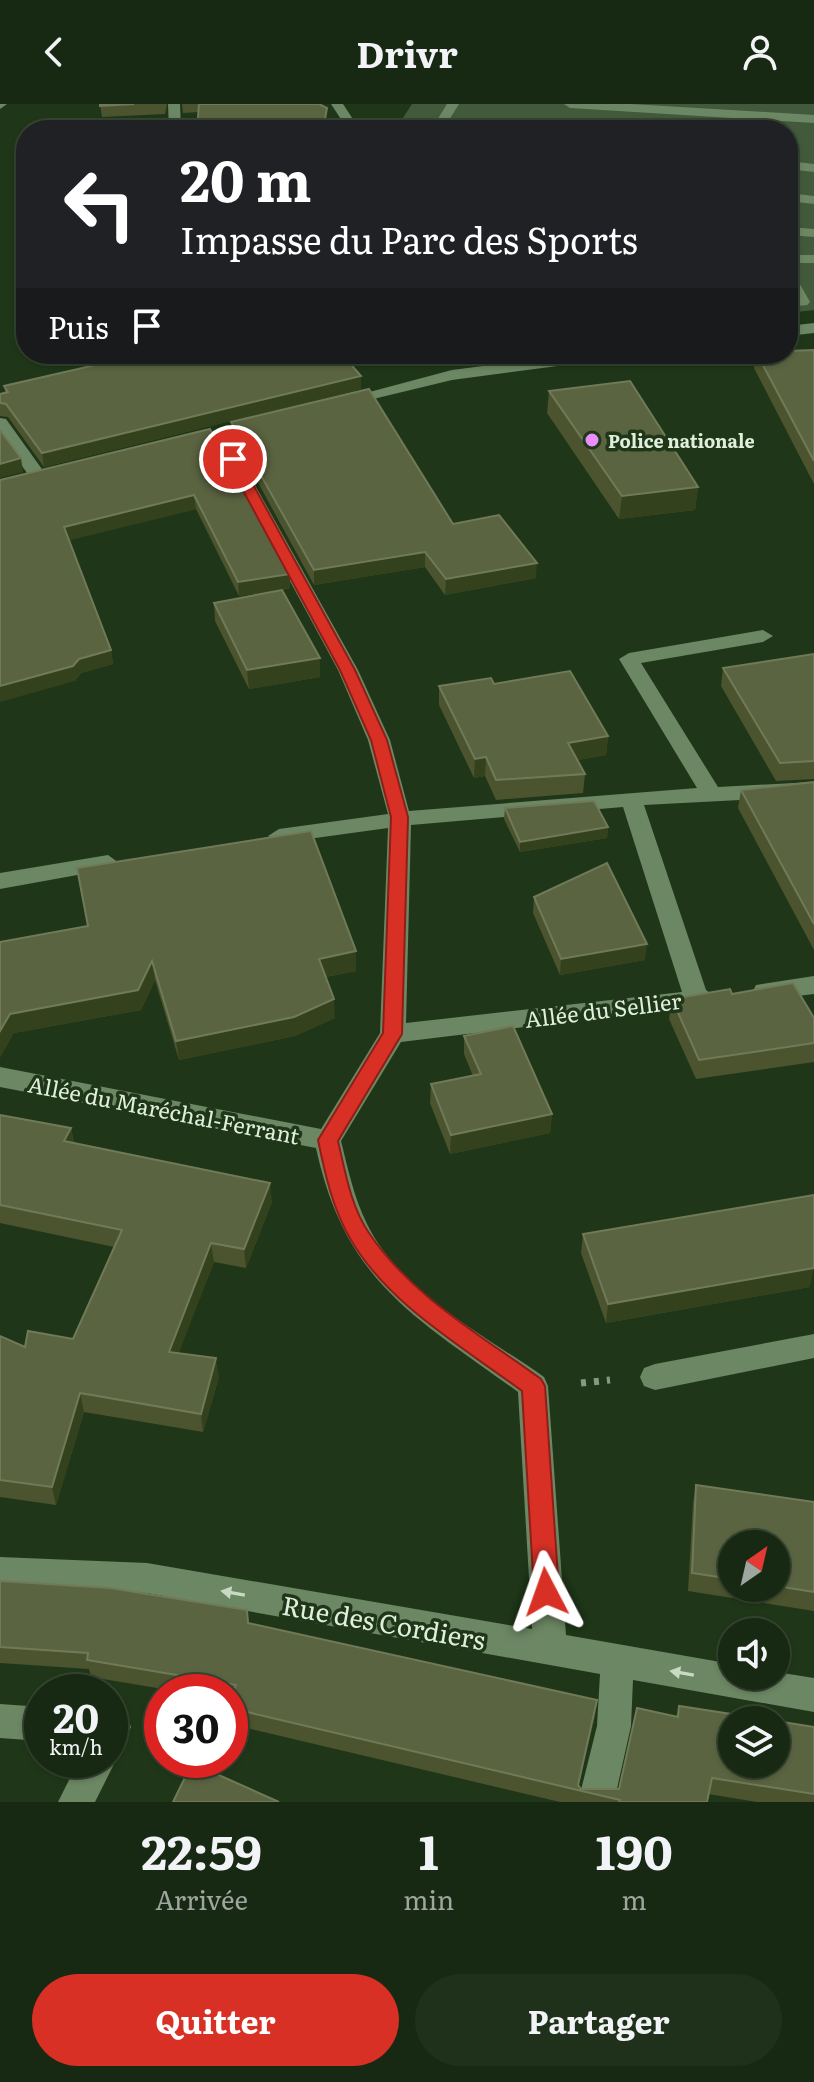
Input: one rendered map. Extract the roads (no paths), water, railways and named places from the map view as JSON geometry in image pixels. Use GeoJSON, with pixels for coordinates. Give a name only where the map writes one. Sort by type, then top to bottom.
{"type":"FeatureCollection","features":[{"type":"Feature","properties":{"kind":"street"},"geometry":{"type":"LineString","coordinates":[[570,104],[814,119]]}},
{"type":"Feature","properties":{"kind":"street"},"geometry":{"type":"LineString","coordinates":[[321,407],[449,369],[503,364]]}},
{"type":"Feature","properties":{"kind":"street"},"geometry":{"type":"LineString","coordinates":[[0,423],[46,474],[13,482]]}},
{"type":"Feature","properties":{"kind":"street"},"geometry":{"type":"LineString","coordinates":[[218,433],[348,670],[379,740],[400,817],[393,1034],[328,1140],[338,1186],[359,1236],[391,1277],[437,1316],[533,1386],[550,1651]]}},
{"type":"Feature","properties":{"kind":"street"},"geometry":{"type":"LineString","coordinates":[[711,794],[629,659],[763,636]]}},
{"type":"Feature","properties":{"kind":"street"},"geometry":{"type":"LineString","coordinates":[[261,839],[400,817],[814,789]]}},
{"type":"Feature","properties":{"kind":"street"},"geometry":{"type":"LineString","coordinates":[[631,799],[697,999]]}},
{"type":"Feature","properties":{"kind":"street"},"geometry":{"type":"LineString","coordinates":[[0,881],[123,861]]}},
{"type":"Feature","properties":{"kind":"street","name":"Allée du Sellier"},"geometry":{"type":"LineString","coordinates":[[393,1034],[814,985]]}},
{"type":"Feature","properties":{"kind":"street","name":"Allée du Maréchal-Ferrant"},"geometry":{"type":"LineString","coordinates":[[0,1077],[328,1140]]}},
{"type":"Feature","properties":{"kind":"street"},"geometry":{"type":"LineString","coordinates":[[655,1377],[814,1346]]}},
{"type":"Feature","properties":{"kind":"street","name":"Rue des Cordiers"},"geometry":{"type":"LineString","coordinates":[[0,1572],[147,1578],[814,1695]]}},
{"type":"Feature","properties":{"kind":"street"},"geometry":{"type":"LineString","coordinates":[[596,1802],[614,1726],[617,1662]]}},
{"type":"Feature","properties":{"kind":"street"},"geometry":{"type":"LineString","coordinates":[[0,1721],[24,1723]]}},
{"type":"Feature","properties":{"kind":"street"},"geometry":{"type":"LineString","coordinates":[[76,1802],[89,1778]]}},
{"type":"Feature","properties":{"kind":"place","name":"Police nationale"},"geometry":{"type":"Point","coordinates":[592,440]}}]}
